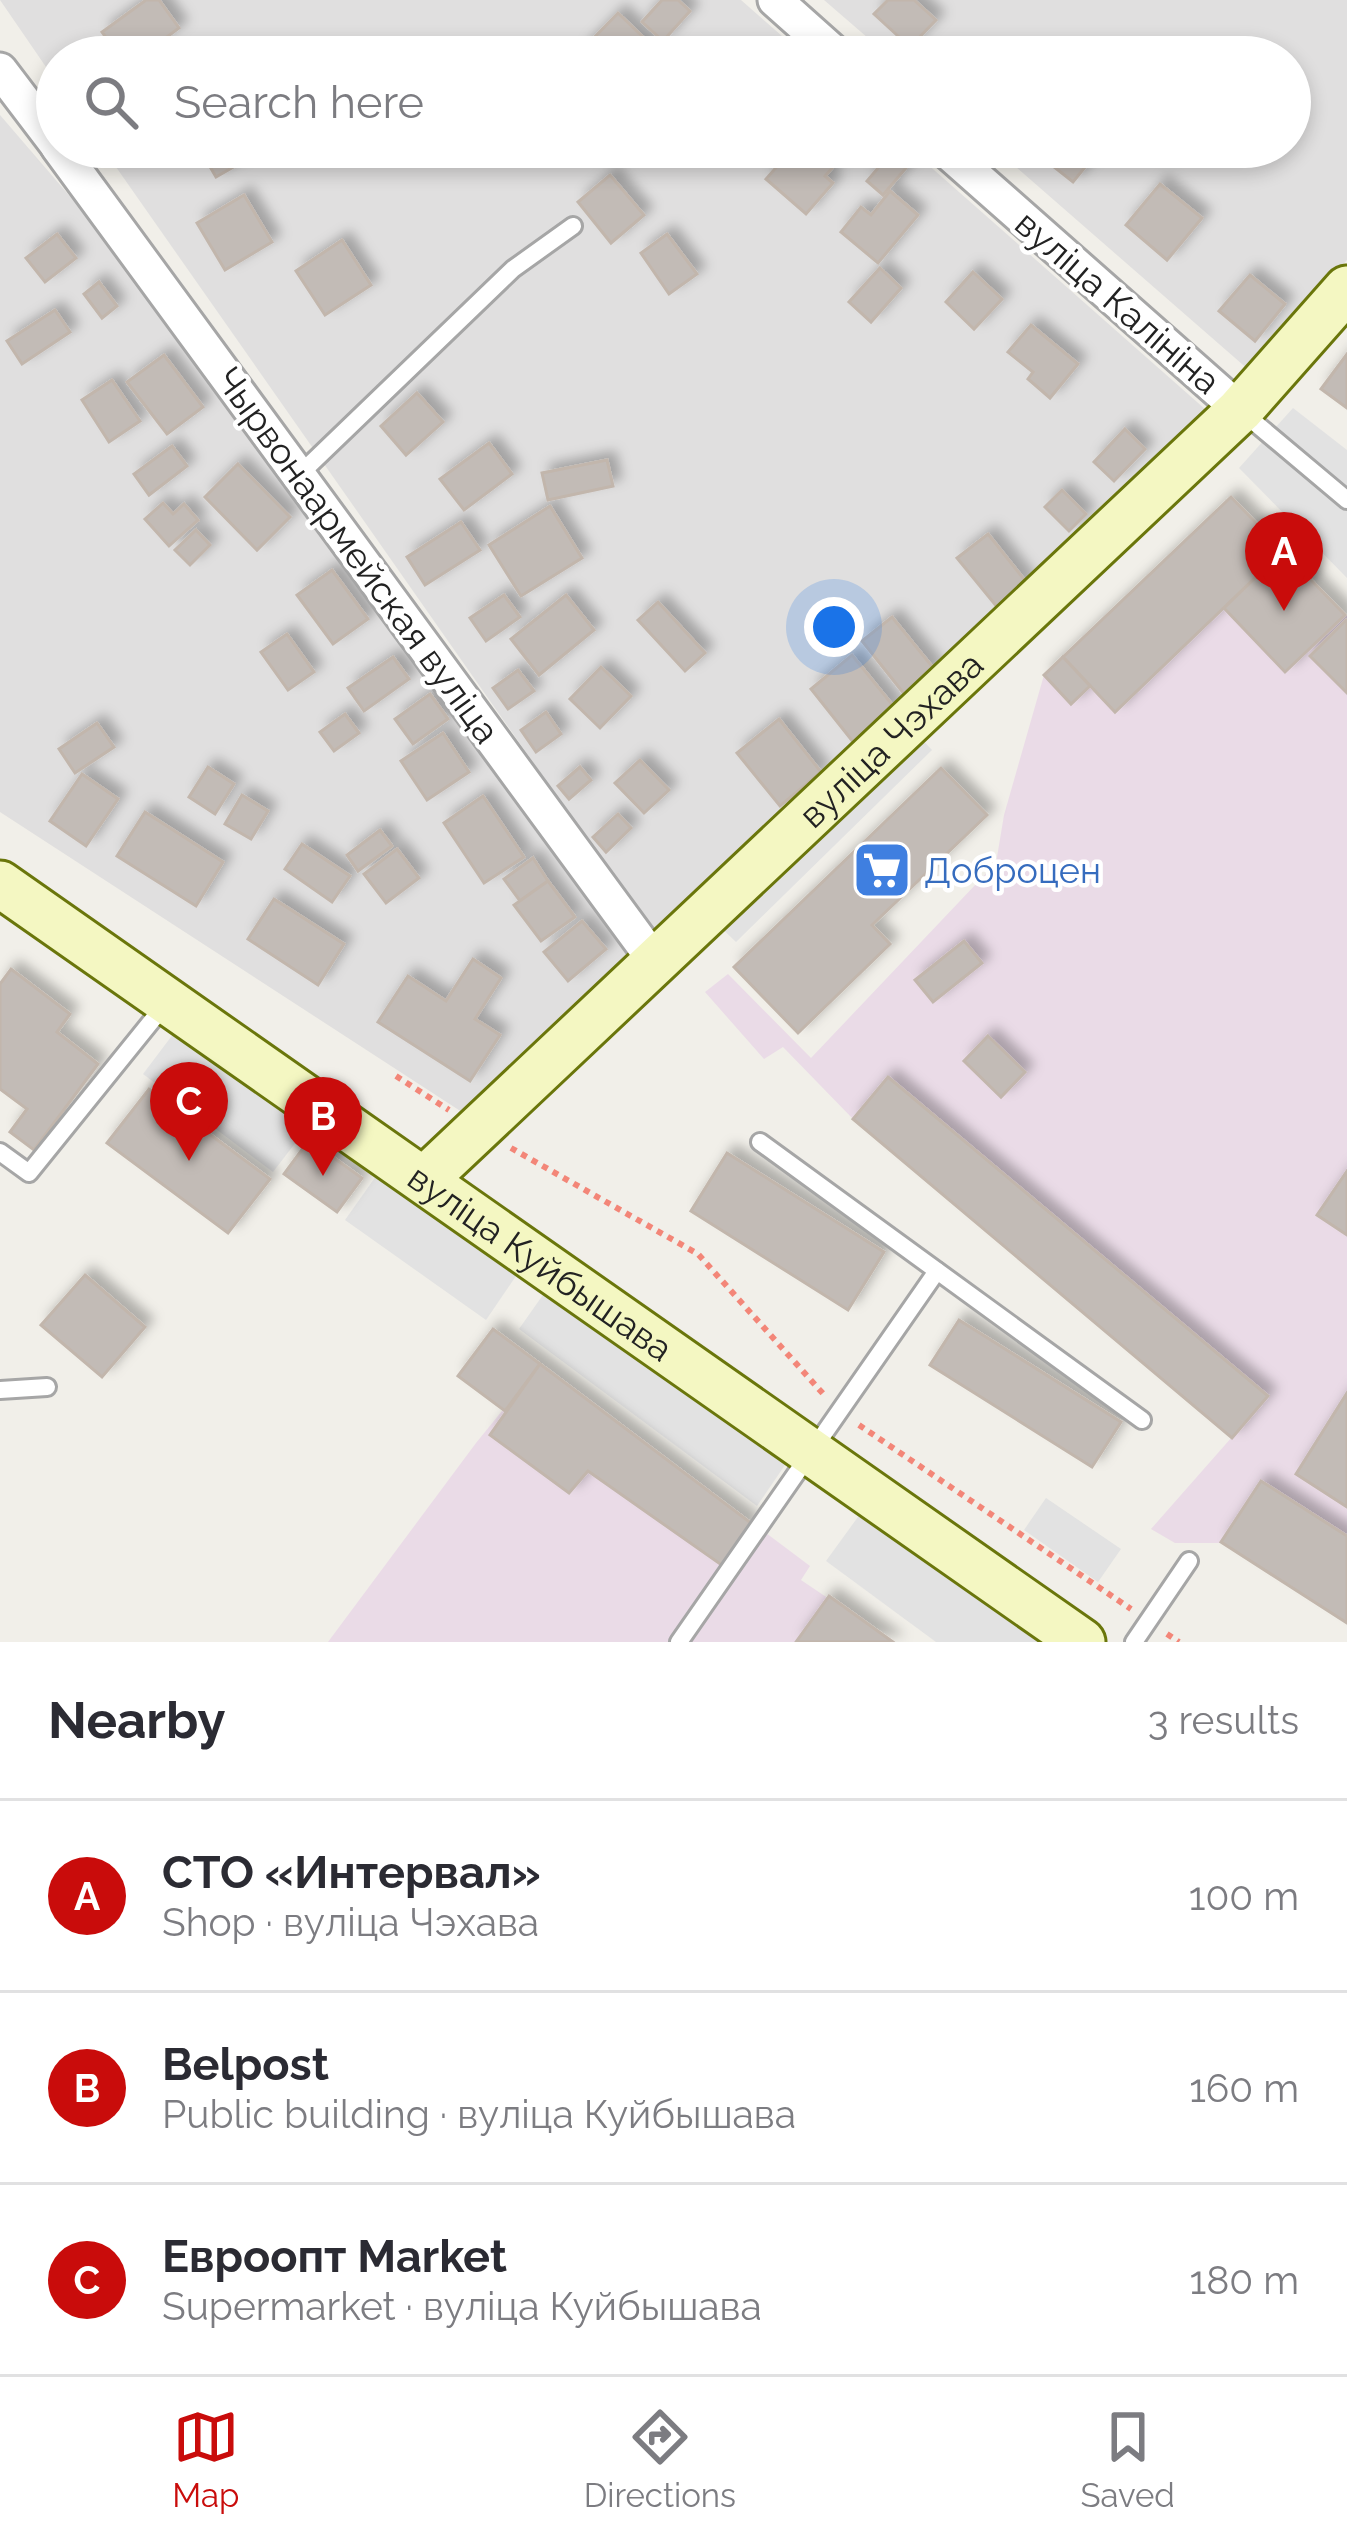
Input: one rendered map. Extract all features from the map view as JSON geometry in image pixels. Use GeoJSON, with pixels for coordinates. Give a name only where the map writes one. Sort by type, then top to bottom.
{"type":"FeatureCollection","features":[{"type":"Feature","properties":{"kind":"main road","name":"вуліца Чэхава"},"geometry":{"type":"LineString","coordinates":[[424,1180],[1240,410],[1347,289]]}},
{"type":"Feature","properties":{"kind":"main road","name":"вуліца Куйбышава"},"geometry":{"type":"LineString","coordinates":[[0,884],[1082,1642]]}},
{"type":"Feature","properties":{"kind":"street"},"geometry":{"type":"LineString","coordinates":[[775,0],[815,36]]}},
{"type":"Feature","properties":{"kind":"street","name":"Чырвонаармейская вуліца"},"geometry":{"type":"LineString","coordinates":[[0,70],[36,117]]}},
{"type":"Feature","properties":{"kind":"street","name":"Чырвонаармейская вуліца"},"geometry":{"type":"LineString","coordinates":[[74,168],[657,964]]}},
{"type":"Feature","properties":{"kind":"street","name":"вуліца Калініна"},"geometry":{"type":"LineString","coordinates":[[965,168],[1240,410]]}},
{"type":"Feature","properties":{"kind":"lane"},"geometry":{"type":"LineString","coordinates":[[299,475],[513,268],[573,226]]}},
{"type":"Feature","properties":{"kind":"lane"},"geometry":{"type":"LineString","coordinates":[[1240,410],[1347,500]]}},
{"type":"Feature","properties":{"kind":"lane"},"geometry":{"type":"LineString","coordinates":[[0,1152],[29,1173],[167,1001]]}},
{"type":"Feature","properties":{"kind":"lane"},"geometry":{"type":"LineString","coordinates":[[760,1142],[1142,1420]]}},
{"type":"Feature","properties":{"kind":"lane"},"geometry":{"type":"LineString","coordinates":[[679,1642],[937,1271]]}},
{"type":"Feature","properties":{"kind":"lane"},"geometry":{"type":"LineString","coordinates":[[0,1390],[47,1388]]}},
{"type":"Feature","properties":{"kind":"lane"},"geometry":{"type":"LineString","coordinates":[[1133,1642],[1190,1561]]}},
{"type":"Feature","properties":{"kind":"path"},"geometry":{"type":"LineString","coordinates":[[396,1076],[698,1254],[840,1412],[1179,1642]]}},
{"type":"Feature","properties":{"kind":"shaded area"},"geometry":{"type":"Polygon","coordinates":[[[0,0],[741,0],[782,36],[36,36],[36,52],[0,0]]]}},
{"type":"Feature","properties":{"kind":"shaded area"},"geometry":{"type":"Polygon","coordinates":[[[824,0],[1347,0],[1347,260],[1250,371],[1017,168],[1311,168],[1311,36],[866,36],[824,0]]]}},
{"type":"Feature","properties":{"kind":"shaded area"},"geometry":{"type":"Polygon","coordinates":[[[0,115],[36,157],[36,168],[46,168],[165,307],[630,960],[465,1114],[0,812],[0,115]]]}},
{"type":"Feature","properties":{"kind":"shaded area"},"geometry":{"type":"Polygon","coordinates":[[[117,168],[932,168],[1214,417],[654,935],[117,168]]]}},
{"type":"Feature","properties":{"kind":"shaded area"},"geometry":{"type":"Polygon","coordinates":[[[1293,408],[1347,450],[1347,578],[1239,468],[1293,408]]]}},
{"type":"Feature","properties":{"kind":"shaded area"},"geometry":{"type":"Polygon","coordinates":[[[1231,497],[1347,616],[1347,1623],[1222,1543],[1175,1543],[1151,1529],[1232,1437],[853,1119],[783,1047],[764,1059],[705,992],[728,974],[811,1058],[996,863],[1004,815],[1044,675],[1231,497]]]}},
{"type":"Feature","properties":{"kind":"shaded area"},"geometry":{"type":"Polygon","coordinates":[[[913,730],[932,750],[736,942],[712,919],[913,730]]]}},
{"type":"Feature","properties":{"kind":"shaded area"},"geometry":{"type":"Polygon","coordinates":[[[180,1025],[313,1120],[273,1172],[143,1074],[180,1025]]]}},
{"type":"Feature","properties":{"kind":"shaded area"},"geometry":{"type":"Polygon","coordinates":[[[381,1169],[520,1270],[486,1320],[345,1220],[381,1169]]]}},
{"type":"Feature","properties":{"kind":"shaded area"},"geometry":{"type":"Polygon","coordinates":[[[545,1292],[787,1462],[757,1506],[519,1329],[545,1292]]]}},
{"type":"Feature","properties":{"kind":"shaded area"},"geometry":{"type":"Polygon","coordinates":[[[540,1364],[810,1566],[801,1580],[893,1642],[328,1642],[540,1364]]]}},
{"type":"Feature","properties":{"kind":"shaded area"},"geometry":{"type":"Polygon","coordinates":[[[1046,1498],[1121,1549],[1098,1582],[1024,1530],[1046,1498]]]}},
{"type":"Feature","properties":{"kind":"shaded area"},"geometry":{"type":"Polygon","coordinates":[[[863,1510],[1042,1642],[936,1642],[826,1561],[863,1510]]]}},
{"type":"Feature","properties":{"kind":"building"},"geometry":{"type":"Polygon","coordinates":[[[146,0],[159,0],[179,28],[168,36],[105,36],[102,32],[146,0]]]}},
{"type":"Feature","properties":{"kind":"building"},"geometry":{"type":"Polygon","coordinates":[[[662,0],[678,0],[690,11],[668,36],[657,36],[642,22],[662,0]]]}},
{"type":"Feature","properties":{"kind":"building"},"geometry":{"type":"Polygon","coordinates":[[[888,0],[914,0],[936,20],[921,36],[898,36],[874,14],[888,0]]]}},
{"type":"Feature","properties":{"kind":"building"},"geometry":{"type":"Polygon","coordinates":[[[618,13],[642,36],[596,36],[618,13]]]}},
{"type":"Feature","properties":{"kind":"building"},"geometry":{"type":"Polygon","coordinates":[[[211,168],[232,168],[216,177],[211,168]]]}},
{"type":"Feature","properties":{"kind":"building"},"geometry":{"type":"Polygon","coordinates":[[[776,168],[832,168],[825,176],[833,183],[806,214],[766,179],[776,168]]]}},
{"type":"Feature","properties":{"kind":"building"},"geometry":{"type":"Polygon","coordinates":[[[878,168],[906,168],[883,195],[867,181],[878,168]]]}},
{"type":"Feature","properties":{"kind":"building"},"geometry":{"type":"Polygon","coordinates":[[[1055,168],[1084,168],[1073,182],[1055,168]]]}},
{"type":"Feature","properties":{"kind":"building"},"geometry":{"type":"Polygon","coordinates":[[[610,175],[644,215],[611,243],[578,202],[610,175]]]}},
{"type":"Feature","properties":{"kind":"building"},"geometry":{"type":"Polygon","coordinates":[[[1160,184],[1202,218],[1167,260],[1126,225],[1160,184]]]}},
{"type":"Feature","properties":{"kind":"building"},"geometry":{"type":"Polygon","coordinates":[[[890,191],[918,215],[878,263],[841,232],[861,207],[871,215],[890,191]]]}},
{"type":"Feature","properties":{"kind":"building"},"geometry":{"type":"Polygon","coordinates":[[[244,195],[272,242],[225,270],[197,223],[244,195]]]}},
{"type":"Feature","properties":{"kind":"building"},"geometry":{"type":"Polygon","coordinates":[[[57,234],[76,258],[45,282],[26,258],[57,234]]]}},
{"type":"Feature","properties":{"kind":"building"},"geometry":{"type":"Polygon","coordinates":[[[667,234],[697,274],[669,294],[641,253],[667,234]]]}},
{"type":"Feature","properties":{"kind":"building"},"geometry":{"type":"Polygon","coordinates":[[[342,240],[371,285],[325,315],[296,271],[342,240]]]}},
{"type":"Feature","properties":{"kind":"building"},"geometry":{"type":"Polygon","coordinates":[[[880,268],[901,288],[871,322],[849,302],[880,268]]]}},
{"type":"Feature","properties":{"kind":"building"},"geometry":{"type":"Polygon","coordinates":[[[973,272],[1002,299],[974,329],[946,302],[973,272]]]}},
{"type":"Feature","properties":{"kind":"building"},"geometry":{"type":"Polygon","coordinates":[[[1250,275],[1285,304],[1255,341],[1219,311],[1250,275]]]}},
{"type":"Feature","properties":{"kind":"building"},"geometry":{"type":"Polygon","coordinates":[[[99,282],[117,306],[102,318],[84,294],[99,282]]]}},
{"type":"Feature","properties":{"kind":"building"},"geometry":{"type":"Polygon","coordinates":[[[55,310],[70,332],[22,364],[7,341],[55,310]]]}},
{"type":"Feature","properties":{"kind":"building"},"geometry":{"type":"Polygon","coordinates":[[[1031,325],[1078,364],[1050,398],[1028,379],[1033,372],[1008,352],[1031,325]]]}},
{"type":"Feature","properties":{"kind":"building"},"geometry":{"type":"Polygon","coordinates":[[[1347,354],[1347,408],[1321,389],[1347,354]]]}},
{"type":"Feature","properties":{"kind":"building"},"geometry":{"type":"Polygon","coordinates":[[[164,355],[203,407],[167,434],[127,382],[164,355]]]}},
{"type":"Feature","properties":{"kind":"building"},"geometry":{"type":"Polygon","coordinates":[[[112,380],[140,421],[109,442],[82,400],[112,380]]]}},
{"type":"Feature","properties":{"kind":"building"},"geometry":{"type":"Polygon","coordinates":[[[417,393],[443,422],[406,455],[381,426],[417,393]]]}},
{"type":"Feature","properties":{"kind":"building"},"geometry":{"type":"Polygon","coordinates":[[[1125,429],[1145,449],[1114,481],[1094,462],[1125,429]]]}},
{"type":"Feature","properties":{"kind":"building"},"geometry":{"type":"Polygon","coordinates":[[[489,443],[512,474],[464,510],[440,479],[489,443]]]}},
{"type":"Feature","properties":{"kind":"building"},"geometry":{"type":"Polygon","coordinates":[[[172,446],[187,466],[149,495],[134,474],[172,446]]]}},
{"type":"Feature","properties":{"kind":"building"},"geometry":{"type":"Polygon","coordinates":[[[607,460],[613,486],[548,500],[542,473],[607,460]]]}},
{"type":"Feature","properties":{"kind":"building"},"geometry":{"type":"Polygon","coordinates":[[[238,464],[290,517],[257,550],[205,497],[238,464]]]}},
{"type":"Feature","properties":{"kind":"building"},"geometry":{"type":"Polygon","coordinates":[[[1062,490],[1086,514],[1069,531],[1045,507],[1062,490]]]}},
{"type":"Feature","properties":{"kind":"building"},"geometry":{"type":"Polygon","coordinates":[[[1231,497],[1283,551],[1115,712],[1063,657],[1231,497]]]}},
{"type":"Feature","properties":{"kind":"building"},"geometry":{"type":"Polygon","coordinates":[[[163,503],[173,514],[184,504],[198,520],[169,546],[145,519],[163,503]]]}},
{"type":"Feature","properties":{"kind":"building"},"geometry":{"type":"Polygon","coordinates":[[[550,506],[582,558],[521,596],[489,545],[550,506]]]}},
{"type":"Feature","properties":{"kind":"building"},"geometry":{"type":"Polygon","coordinates":[[[461,522],[480,550],[425,585],[407,557],[461,522]]]}},
{"type":"Feature","properties":{"kind":"building"},"geometry":{"type":"Polygon","coordinates":[[[196,530],[210,545],[190,565],[175,550],[196,530]]]}},
{"type":"Feature","properties":{"kind":"building"},"geometry":{"type":"Polygon","coordinates":[[[988,534],[1027,583],[998,608],[957,558],[988,534]]]}},
{"type":"Feature","properties":{"kind":"building"},"geometry":{"type":"Polygon","coordinates":[[[1283,551],[1345,615],[1285,672],[1224,608],[1283,551]]]}},
{"type":"Feature","properties":{"kind":"building"},"geometry":{"type":"Polygon","coordinates":[[[332,570],[368,619],[333,644],[297,595],[332,570]]]}},
{"type":"Feature","properties":{"kind":"building"},"geometry":{"type":"Polygon","coordinates":[[[504,595],[520,617],[486,641],[470,618],[504,595]]]}},
{"type":"Feature","properties":{"kind":"building"},"geometry":{"type":"Polygon","coordinates":[[[566,595],[594,630],[539,675],[511,639],[566,595]]]}},
{"type":"Feature","properties":{"kind":"building"},"geometry":{"type":"Polygon","coordinates":[[[658,602],[705,653],[685,671],[638,620],[658,602]]]}},
{"type":"Feature","properties":{"kind":"building"},"geometry":{"type":"Polygon","coordinates":[[[892,617],[935,670],[905,695],[862,641],[892,617]]]}},
{"type":"Feature","properties":{"kind":"building"},"geometry":{"type":"Polygon","coordinates":[[[1347,621],[1347,693],[1310,656],[1347,621]]]}},
{"type":"Feature","properties":{"kind":"building"},"geometry":{"type":"Polygon","coordinates":[[[287,634],[314,672],[288,690],[261,652],[287,634]]]}},
{"type":"Feature","properties":{"kind":"building"},"geometry":{"type":"Polygon","coordinates":[[[852,655],[895,708],[854,743],[811,689],[852,655]]]}},
{"type":"Feature","properties":{"kind":"building"},"geometry":{"type":"Polygon","coordinates":[[[393,657],[409,679],[364,711],[348,688],[393,657]]]}},
{"type":"Feature","properties":{"kind":"building"},"geometry":{"type":"Polygon","coordinates":[[[1063,657],[1090,686],[1071,704],[1044,675],[1063,657]]]}},
{"type":"Feature","properties":{"kind":"building"},"geometry":{"type":"Polygon","coordinates":[[[601,667],[631,696],[600,728],[570,699],[601,667]]]}},
{"type":"Feature","properties":{"kind":"building"},"geometry":{"type":"Polygon","coordinates":[[[518,670],[534,691],[508,709],[493,688],[518,670]]]}},
{"type":"Feature","properties":{"kind":"building"},"geometry":{"type":"Polygon","coordinates":[[[430,694],[448,719],[413,744],[395,719],[430,694]]]}},
{"type":"Feature","properties":{"kind":"building"},"geometry":{"type":"Polygon","coordinates":[[[546,712],[561,734],[536,752],[521,730],[546,712]]]}},
{"type":"Feature","properties":{"kind":"building"},"geometry":{"type":"Polygon","coordinates":[[[345,714],[359,733],[334,751],[320,732],[345,714]]]}},
{"type":"Feature","properties":{"kind":"building"},"geometry":{"type":"Polygon","coordinates":[[[779,719],[821,772],[780,806],[737,753],[779,719]]]}},
{"type":"Feature","properties":{"kind":"building"},"geometry":{"type":"Polygon","coordinates":[[[97,723],[114,747],[75,773],[59,749],[97,723]]]}},
{"type":"Feature","properties":{"kind":"building"},"geometry":{"type":"Polygon","coordinates":[[[443,733],[469,772],[427,800],[401,761],[443,733]]]}},
{"type":"Feature","properties":{"kind":"building"},"geometry":{"type":"Polygon","coordinates":[[[640,760],[669,790],[644,813],[615,783],[640,760]]]}},
{"type":"Feature","properties":{"kind":"building"},"geometry":{"type":"Polygon","coordinates":[[[208,767],[234,784],[215,814],[189,797],[208,767]]]}},
{"type":"Feature","properties":{"kind":"building"},"geometry":{"type":"Polygon","coordinates":[[[580,767],[591,780],[569,799],[558,786],[580,767]]]}},
{"type":"Feature","properties":{"kind":"building","name":"Доброцен"},"geometry":{"type":"Polygon","coordinates":[[[941,768],[987,815],[872,925],[890,944],[798,1033],[734,967],[941,768]]]}},
{"type":"Feature","properties":{"kind":"building"},"geometry":{"type":"Polygon","coordinates":[[[82,774],[118,799],[86,846],[50,821],[82,774]]]}},
{"type":"Feature","properties":{"kind":"building"},"geometry":{"type":"Polygon","coordinates":[[[242,795],[268,811],[251,839],[225,824],[242,795]]]}},
{"type":"Feature","properties":{"kind":"building"},"geometry":{"type":"Polygon","coordinates":[[[483,796],[524,857],[484,883],[444,823],[483,796]]]}},
{"type":"Feature","properties":{"kind":"building"},"geometry":{"type":"Polygon","coordinates":[[[145,812],[223,862],[196,906],[117,856],[145,812]]]}},
{"type":"Feature","properties":{"kind":"building"},"geometry":{"type":"Polygon","coordinates":[[[618,814],[631,828],[606,852],[593,837],[618,814]]]}},
{"type":"Feature","properties":{"kind":"building"},"geometry":{"type":"Polygon","coordinates":[[[380,830],[392,846],[358,871],[347,855],[380,830]]]}},
{"type":"Feature","properties":{"kind":"building"},"geometry":{"type":"Polygon","coordinates":[[[302,844],[350,876],[332,902],[285,869],[302,844]]]}},
{"type":"Feature","properties":{"kind":"building"},"geometry":{"type":"Polygon","coordinates":[[[397,849],[419,878],[386,903],[364,874],[397,849]]]}},
{"type":"Feature","properties":{"kind":"building"},"geometry":{"type":"Polygon","coordinates":[[[533,858],[548,881],[520,901],[504,879],[533,858]]]}},
{"type":"Feature","properties":{"kind":"building"},"geometry":{"type":"Polygon","coordinates":[[[548,881],[575,917],[541,941],[514,905],[548,881]]]}},
{"type":"Feature","properties":{"kind":"building"},"geometry":{"type":"Polygon","coordinates":[[[274,899],[344,944],[318,985],[248,939],[274,899]]]}},
{"type":"Feature","properties":{"kind":"building"},"geometry":{"type":"Polygon","coordinates":[[[582,921],[606,949],[568,981],[544,952],[582,921]]]}},
{"type":"Feature","properties":{"kind":"building"},"geometry":{"type":"Polygon","coordinates":[[[964,941],[982,963],[933,1002],[915,980],[964,941]]]}},
{"type":"Feature","properties":{"kind":"building"},"geometry":{"type":"Polygon","coordinates":[[[473,959],[501,978],[475,1019],[500,1035],[470,1081],[378,1022],[408,976],[446,1001],[473,959]]]}},
{"type":"Feature","properties":{"kind":"building"},"geometry":{"type":"Polygon","coordinates":[[[11,969],[70,1014],[57,1032],[98,1064],[34,1150],[10,1132],[27,1109],[0,1089],[0,984],[11,969]]]}},
{"type":"Feature","properties":{"kind":"building"},"geometry":{"type":"Polygon","coordinates":[[[988,1036],[1025,1072],[1001,1097],[964,1061],[988,1036]]]}},
{"type":"Feature","properties":{"kind":"building"},"geometry":{"type":"Polygon","coordinates":[[[888,1077],[1268,1396],[1232,1438],[853,1119],[888,1077]]]}},
{"type":"Feature","properties":{"kind":"building"},"geometry":{"type":"Polygon","coordinates":[[[149,1089],[270,1179],[228,1233],[107,1143],[149,1089]]]}},
{"type":"Feature","properties":{"kind":"building"},"geometry":{"type":"Polygon","coordinates":[[[309,1140],[362,1178],[337,1212],[284,1174],[309,1140]]]}},
{"type":"Feature","properties":{"kind":"building"},"geometry":{"type":"Polygon","coordinates":[[[727,1153],[884,1252],[848,1310],[691,1211],[727,1153]]]}},
{"type":"Feature","properties":{"kind":"building"},"geometry":{"type":"Polygon","coordinates":[[[1347,1171],[1347,1235],[1317,1215],[1347,1171]]]}},
{"type":"Feature","properties":{"kind":"building"},"geometry":{"type":"Polygon","coordinates":[[[85,1275],[145,1327],[102,1377],[41,1325],[85,1275]]]}},
{"type":"Feature","properties":{"kind":"building"},"geometry":{"type":"Polygon","coordinates":[[[959,1320],[1121,1422],[1092,1467],[930,1365],[959,1320]]]}},
{"type":"Feature","properties":{"kind":"building"},"geometry":{"type":"Polygon","coordinates":[[[493,1329],[540,1364],[505,1411],[458,1376],[493,1329]]]}},
{"type":"Feature","properties":{"kind":"building"},"geometry":{"type":"Polygon","coordinates":[[[540,1364],[751,1523],[723,1566],[588,1471],[569,1493],[490,1435],[540,1364]]]}},
{"type":"Feature","properties":{"kind":"building"},"geometry":{"type":"Polygon","coordinates":[[[1347,1393],[1347,1507],[1296,1474],[1347,1393]]]}},
{"type":"Feature","properties":{"kind":"building"},"geometry":{"type":"Polygon","coordinates":[[[1261,1481],[1347,1536],[1347,1623],[1221,1542],[1261,1481]]]}},
{"type":"Feature","properties":{"kind":"building"},"geometry":{"type":"Polygon","coordinates":[[[829,1596],[893,1642],[796,1642],[829,1596]]]}},
{"type":"Feature","properties":{"kind":"place","name":"СТО «Интервал»"},"geometry":{"type":"Point","coordinates":[1284,611]}},
{"type":"Feature","properties":{"kind":"place","name":"Доброцен"},"geometry":{"type":"Point","coordinates":[882,870]}},
{"type":"Feature","properties":{"kind":"place","name":"Евроопт Market"},"geometry":{"type":"Point","coordinates":[189,1161]}},
{"type":"Feature","properties":{"kind":"place","name":"Belpost"},"geometry":{"type":"Point","coordinates":[323,1176]}}]}
